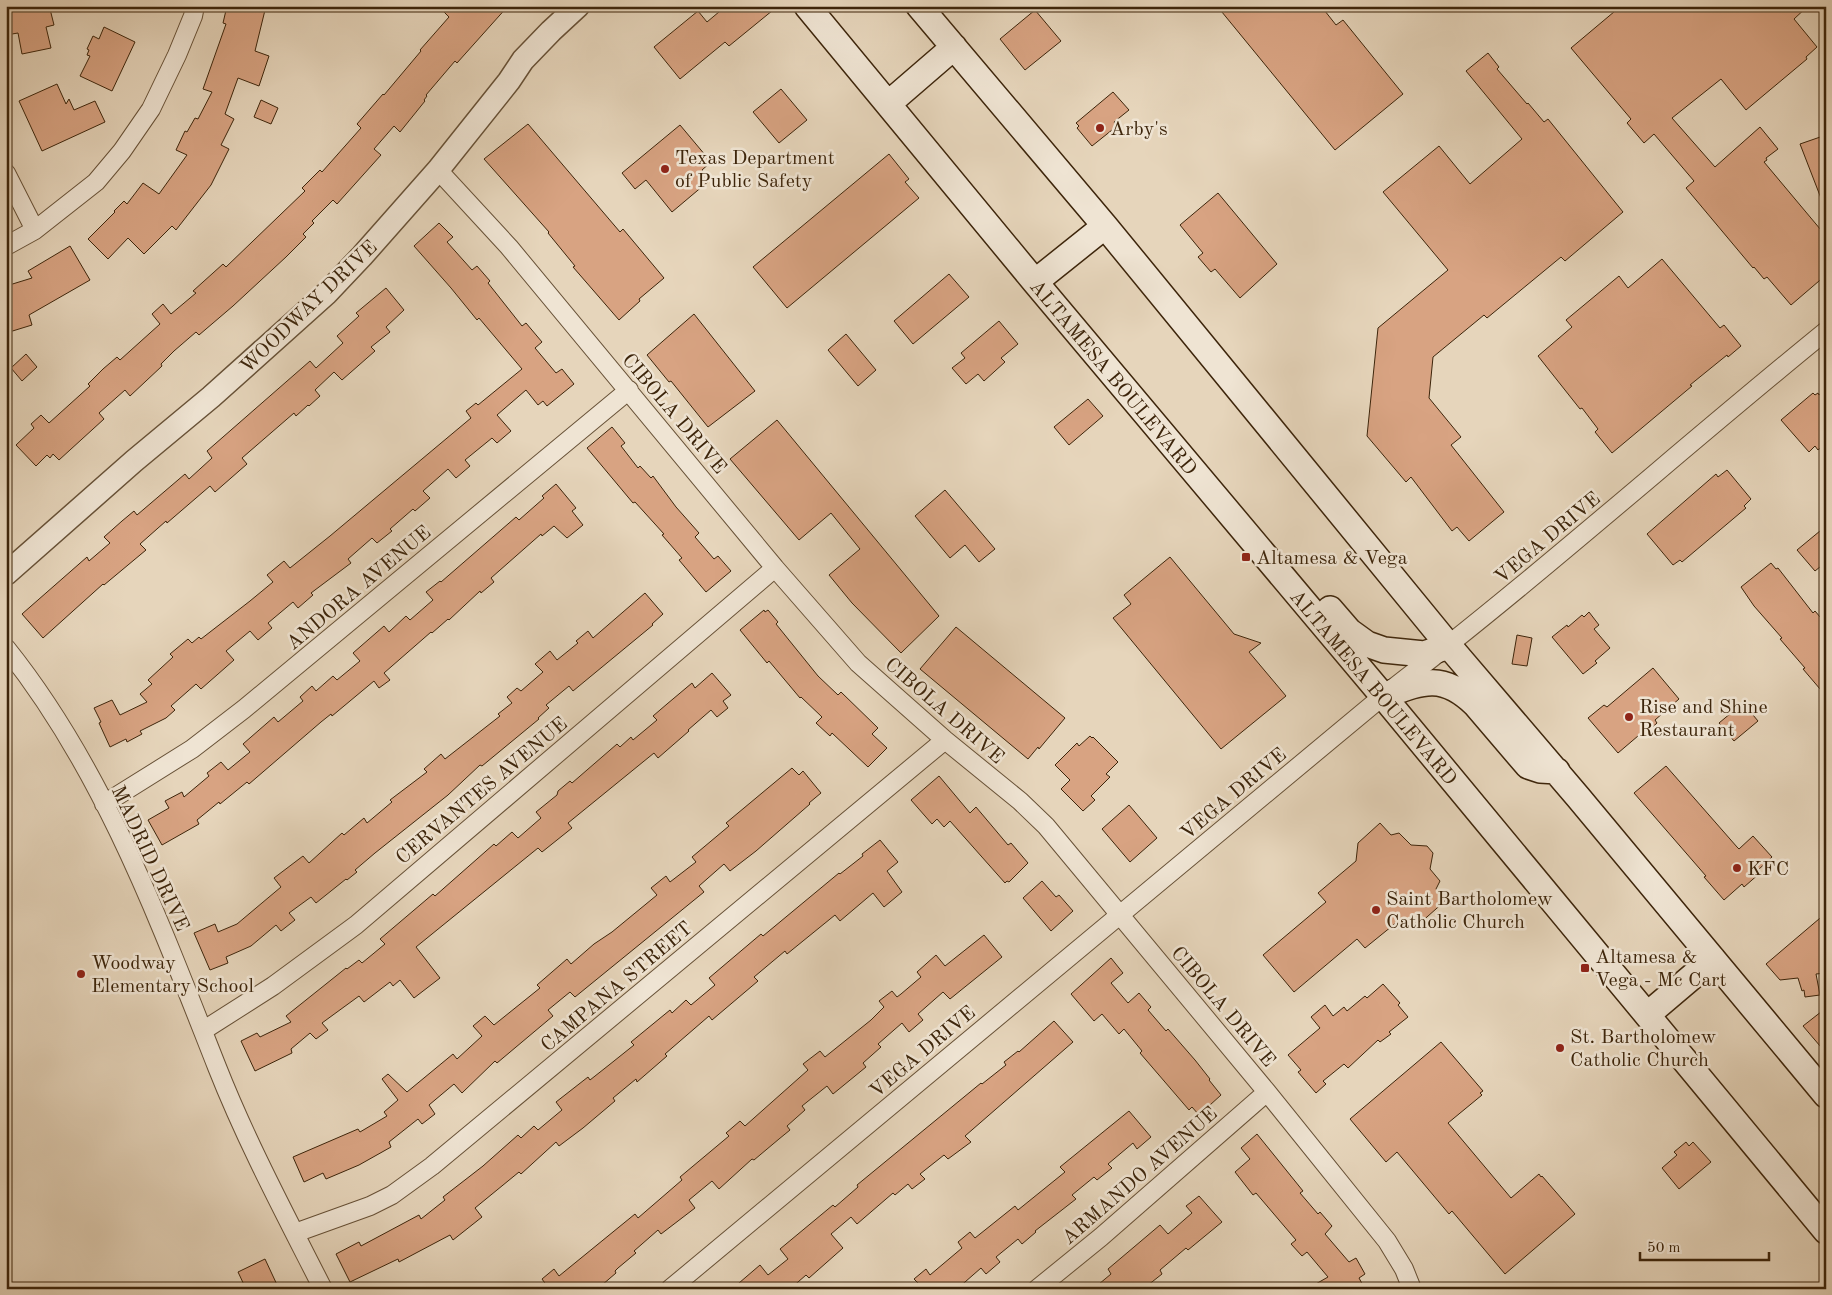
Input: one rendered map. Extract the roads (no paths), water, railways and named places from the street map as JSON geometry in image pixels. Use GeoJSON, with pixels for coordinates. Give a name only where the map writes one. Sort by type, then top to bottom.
{"type":"FeatureCollection","features":[{"type":"Feature","properties":{"kind":"main road","name":"ALTAMESA BOULEVARD"},"geometry":{"type":"LineString","coordinates":[[807,6],[1035,282],[1383,696],[1826,1231]]}},
{"type":"Feature","properties":{"kind":"main road"},"geometry":{"type":"LineString","coordinates":[[919,6],[1105,226],[1449,646],[1557,772],[1826,1095]]}},
{"type":"Feature","properties":{"kind":"main road"},"geometry":{"type":"LineString","coordinates":[[888,104],[954,47]]}},
{"type":"Feature","properties":{"kind":"main road"},"geometry":{"type":"LineString","coordinates":[[1035,282],[1105,226]]}},
{"type":"Feature","properties":{"kind":"main road"},"geometry":{"type":"LineString","coordinates":[[1262,552],[1290,568],[1308,583],[1349,631],[1367,644],[1384,650],[1424,654],[1449,646]]}},
{"type":"Feature","properties":{"kind":"main road"},"geometry":{"type":"LineString","coordinates":[[1383,696],[1415,684],[1434,682],[1451,687],[1466,695],[1475,704],[1528,766],[1557,772]]}},
{"type":"Feature","properties":{"kind":"main road"},"geometry":{"type":"LineString","coordinates":[[1647,1016],[1713,959]]}},
{"type":"Feature","properties":{"kind":"street"},"geometry":{"type":"LineString","coordinates":[[6,246],[35,230],[96,182],[122,151],[151,109],[177,55],[193,16],[195,6]]}},
{"type":"Feature","properties":{"kind":"street","name":"WOODWAY DRIVE"},"geometry":{"type":"LineString","coordinates":[[6,574],[134,461],[211,397],[327,293],[438,170],[509,82],[523,60],[578,6]]}},
{"type":"Feature","properties":{"kind":"street","name":"CIBOLA DRIVE"},"geometry":{"type":"LineString","coordinates":[[438,170],[509,248],[858,664],[945,740],[1020,801],[1046,826],[1267,1092],[1387,1241],[1404,1269],[1412,1289]]}},
{"type":"Feature","properties":{"kind":"street"},"geometry":{"type":"LineString","coordinates":[[6,173],[35,230]]}},
{"type":"Feature","properties":{"kind":"street","name":"VEGA DRIVE"},"geometry":{"type":"LineString","coordinates":[[670,1289],[1383,696],[1449,646],[1826,331]]}},
{"type":"Feature","properties":{"kind":"street","name":"ANDORA AVENUE"},"geometry":{"type":"LineString","coordinates":[[104,804],[192,749],[244,709],[628,390]]}},
{"type":"Feature","properties":{"kind":"street","name":"CERVANTES AVENUE"},"geometry":{"type":"LineString","coordinates":[[204,1030],[274,986],[356,925],[776,568]]}},
{"type":"Feature","properties":{"kind":"street","name":"MADRID DRIVE"},"geometry":{"type":"LineString","coordinates":[[6,648],[25,671],[58,722],[104,804],[144,884],[204,1030],[217,1068],[265,1174],[323,1289]]}},
{"type":"Feature","properties":{"kind":"street","name":"CAMPANA STREET"},"geometry":{"type":"LineString","coordinates":[[295,1233],[370,1206],[392,1195],[432,1166],[945,740]]}},
{"type":"Feature","properties":{"kind":"street","name":"ARMANDO AVENUE"},"geometry":{"type":"LineString","coordinates":[[1037,1289],[1267,1092]]}},
{"type":"Feature","properties":{"kind":"place","name":"Arby's"},"geometry":{"type":"Point","coordinates":[1100,128]}},
{"type":"Feature","properties":{"kind":"place","name":"Texas Department of Public Safety"},"geometry":{"type":"Point","coordinates":[665,169]}},
{"type":"Feature","properties":{"kind":"place","name":"Altamesa & Vega"},"geometry":{"type":"Point","coordinates":[1246,557]}},
{"type":"Feature","properties":{"kind":"place","name":"Rise and Shine Restaurant"},"geometry":{"type":"Point","coordinates":[1629,717]}},
{"type":"Feature","properties":{"kind":"place","name":"KFC"},"geometry":{"type":"Point","coordinates":[1737,868]}},
{"type":"Feature","properties":{"kind":"place","name":"Saint Bartholomew Catholic Church"},"geometry":{"type":"Point","coordinates":[1376,910]}},
{"type":"Feature","properties":{"kind":"place","name":"Altamesa & Vega - Mc Cart"},"geometry":{"type":"Point","coordinates":[1585,968]}},
{"type":"Feature","properties":{"kind":"place","name":"Woodway Elementary School"},"geometry":{"type":"Point","coordinates":[81,974]}},
{"type":"Feature","properties":{"kind":"place","name":"St. Bartholomew Catholic Church"},"geometry":{"type":"Point","coordinates":[1560,1048]}}]}
